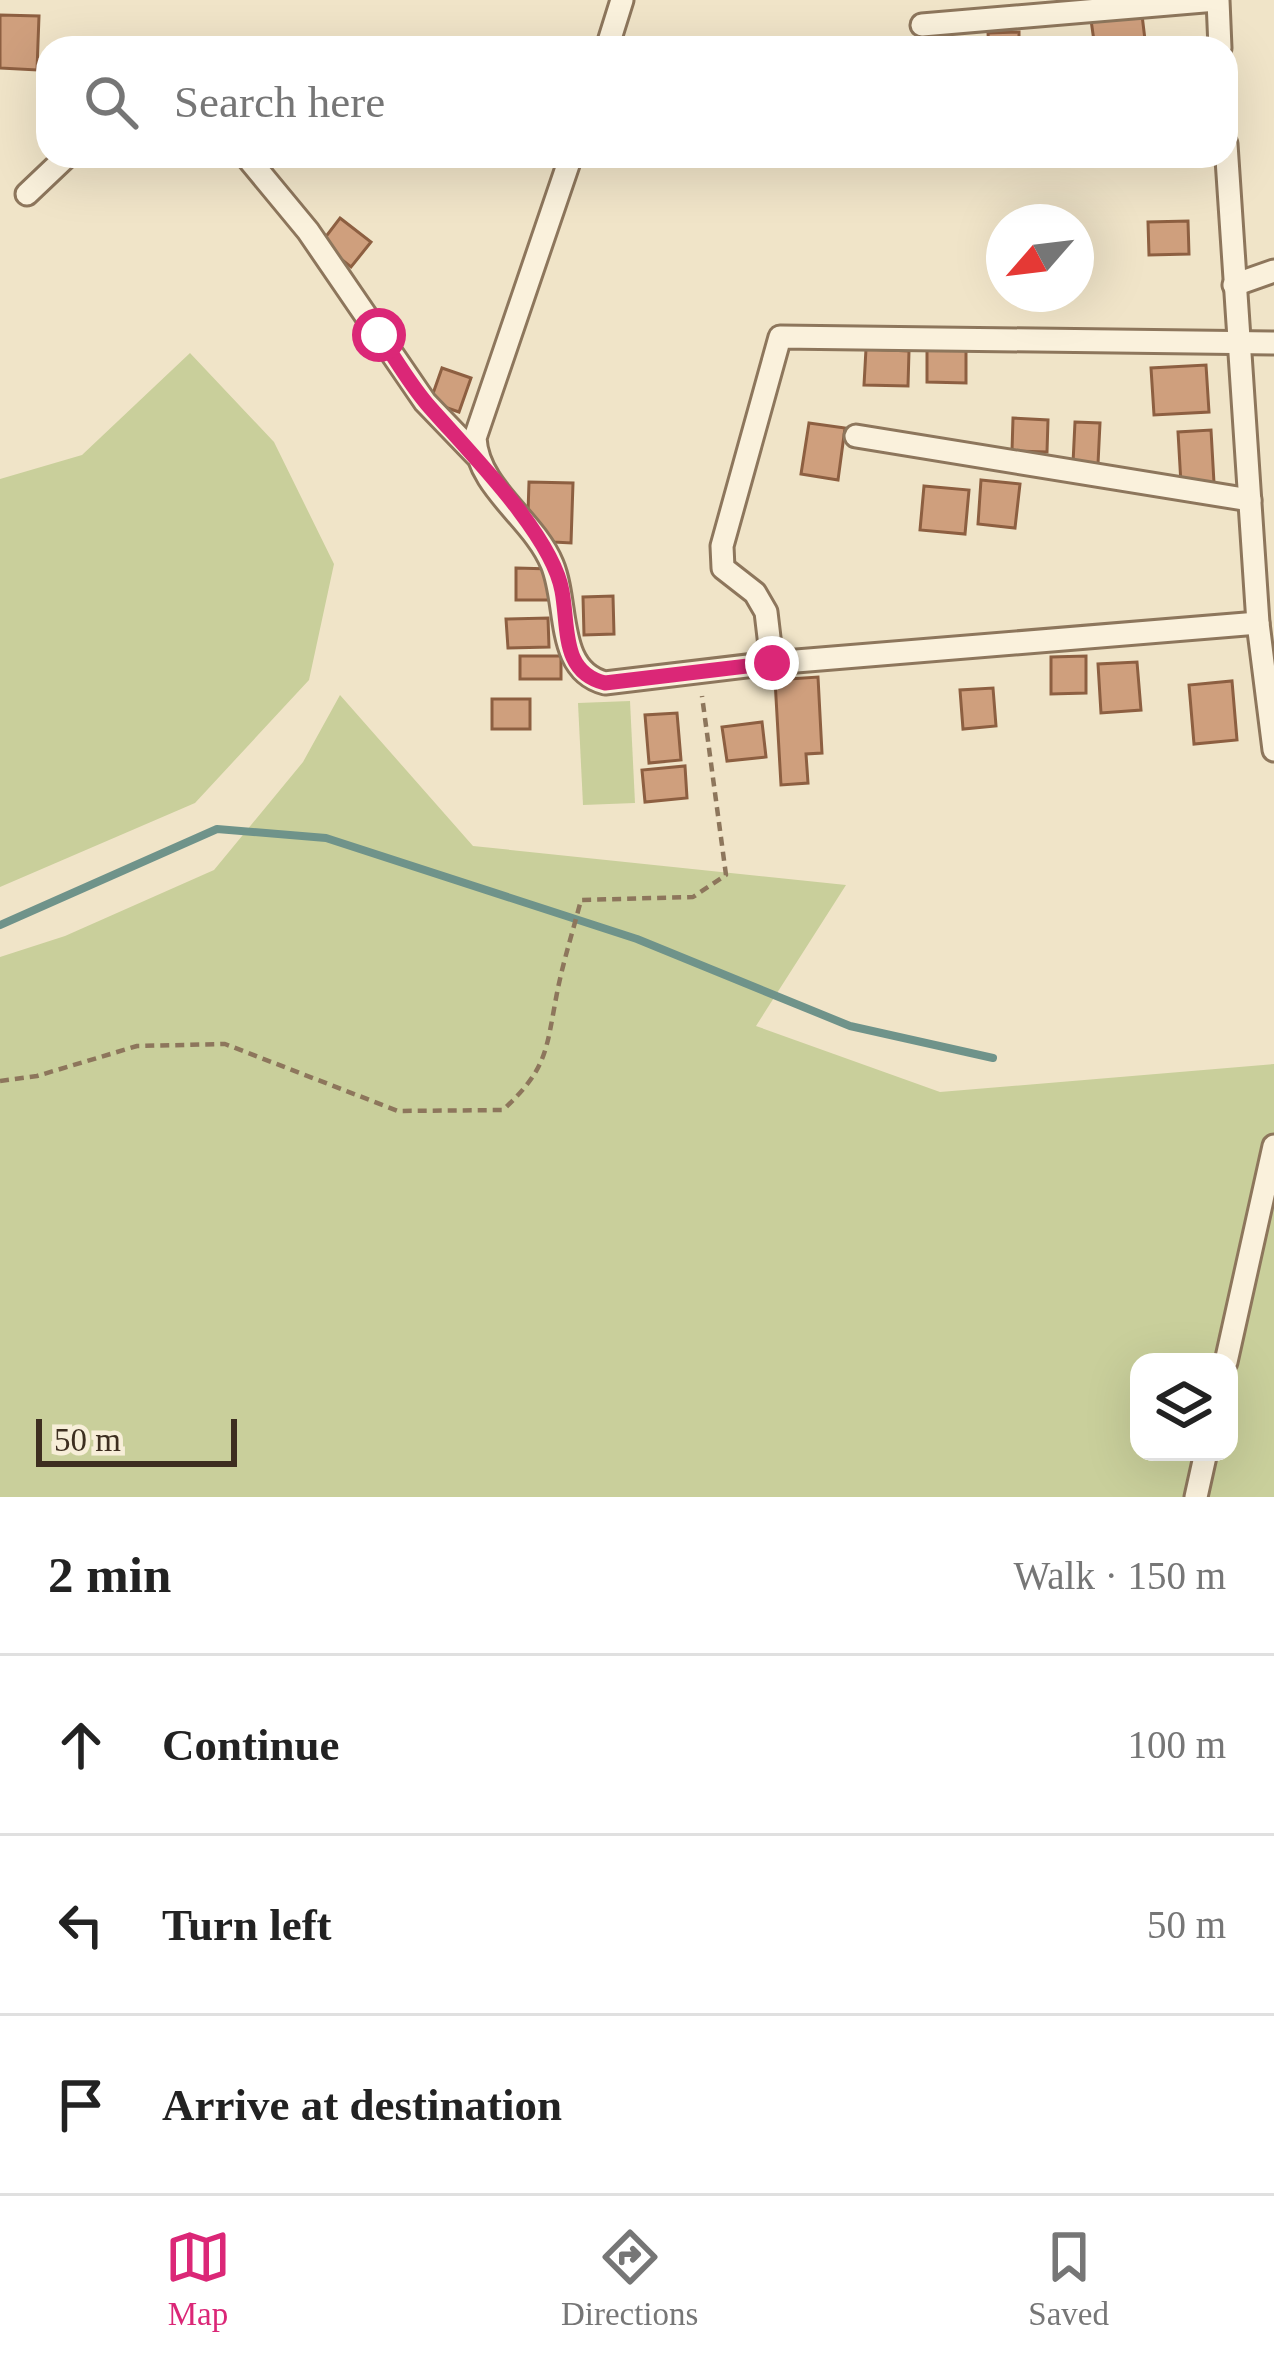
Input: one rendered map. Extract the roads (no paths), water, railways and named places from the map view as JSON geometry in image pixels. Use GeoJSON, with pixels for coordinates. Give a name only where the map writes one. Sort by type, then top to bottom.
{"type":"FeatureCollection","features":[{"type":"Feature","properties":{"kind":"street"},"geometry":{"type":"LineString","coordinates":[[611,36],[622,0]]}},
{"type":"Feature","properties":{"kind":"street"},"geometry":{"type":"LineString","coordinates":[[922,25],[1217,0],[1219,36]]}},
{"type":"Feature","properties":{"kind":"street"},"geometry":{"type":"LineString","coordinates":[[27,194],[54,168]]}},
{"type":"Feature","properties":{"kind":"street"},"geometry":{"type":"LineString","coordinates":[[255,168],[308,231],[425,402],[476,455],[545,546],[561,585],[572,662],[588,679],[605,683],[772,663],[1258,623]]}},
{"type":"Feature","properties":{"kind":"street"},"geometry":{"type":"LineString","coordinates":[[476,455],[475,438],[567,168]]}},
{"type":"Feature","properties":{"kind":"street"},"geometry":{"type":"LineString","coordinates":[[1227,168],[1258,623],[1274,750]]}},
{"type":"Feature","properties":{"kind":"street"},"geometry":{"type":"LineString","coordinates":[[1234,285],[1274,271]]}},
{"type":"Feature","properties":{"kind":"street"},"geometry":{"type":"LineString","coordinates":[[772,663],[766,612],[755,593],[723,568],[722,546],[780,337],[1274,343]]}},
{"type":"Feature","properties":{"kind":"street"},"geometry":{"type":"LineString","coordinates":[[856,436],[1250,500]]}},
{"type":"Feature","properties":{"kind":"street"},"geometry":{"type":"LineString","coordinates":[[1228,1353],[1274,1145]]}},
{"type":"Feature","properties":{"kind":"street"},"geometry":{"type":"LineString","coordinates":[[1196,1497],[1204,1461]]}},
{"type":"Feature","properties":{"kind":"waterway"},"geometry":{"type":"LineString","coordinates":[[0,925],[217,829],[326,838],[637,939],[850,1026],[993,1058]]}}]}
